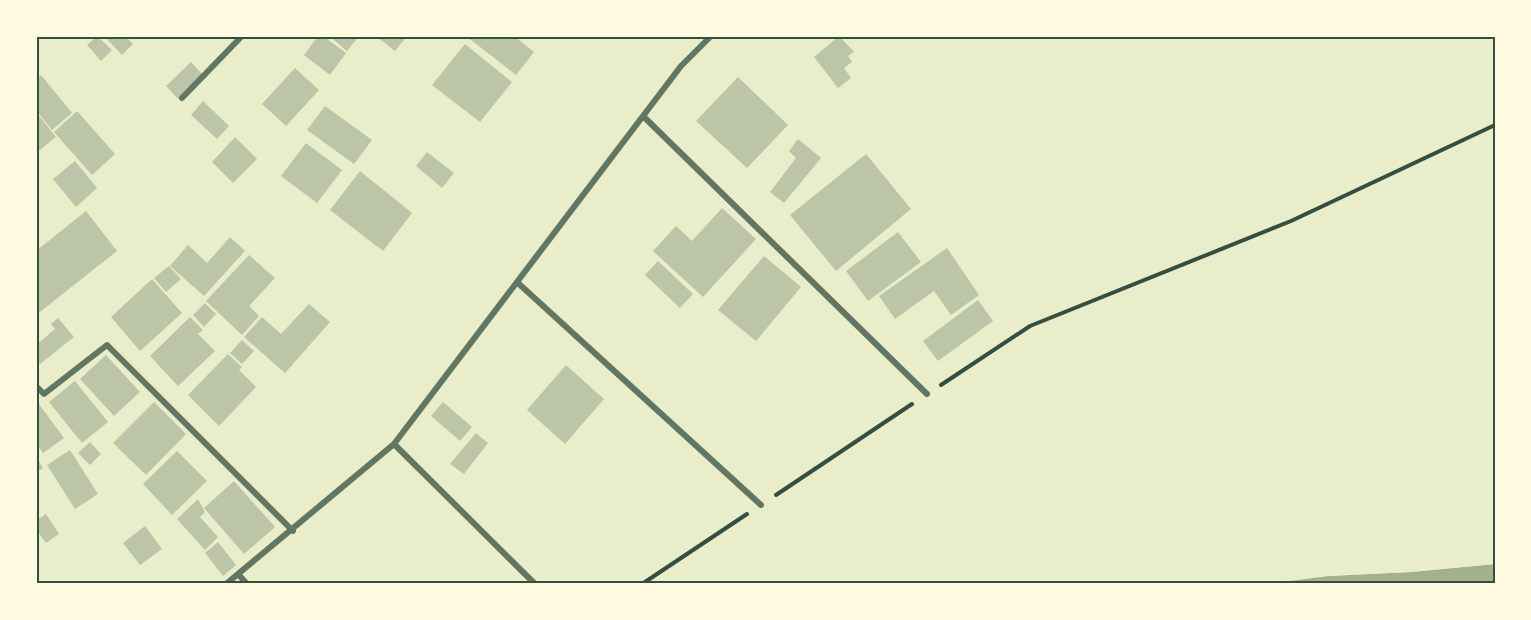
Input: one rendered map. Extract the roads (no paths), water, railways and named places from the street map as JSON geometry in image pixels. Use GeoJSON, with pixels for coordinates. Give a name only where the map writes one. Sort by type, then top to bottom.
{"type":"FeatureCollection","features":[{"type":"Feature","properties":{"kind":"street"},"geometry":{"type":"LineString","coordinates":[[182,98],[242,36]]}},
{"type":"Feature","properties":{"kind":"street"},"geometry":{"type":"LineString","coordinates":[[226,584],[293,531],[394,444],[681,66],[711,36]]}},
{"type":"Feature","properties":{"kind":"street"},"geometry":{"type":"LineString","coordinates":[[644,116],[927,394]]}},
{"type":"Feature","properties":{"kind":"street"},"geometry":{"type":"LineString","coordinates":[[518,283],[761,505]]}},
{"type":"Feature","properties":{"kind":"street"},"geometry":{"type":"LineString","coordinates":[[36,386],[44,394],[107,345],[293,531]]}},
{"type":"Feature","properties":{"kind":"street"},"geometry":{"type":"LineString","coordinates":[[394,444],[536,584]]}},
{"type":"Feature","properties":{"kind":"street"},"geometry":{"type":"LineString","coordinates":[[238,574],[247,584]]}}]}
